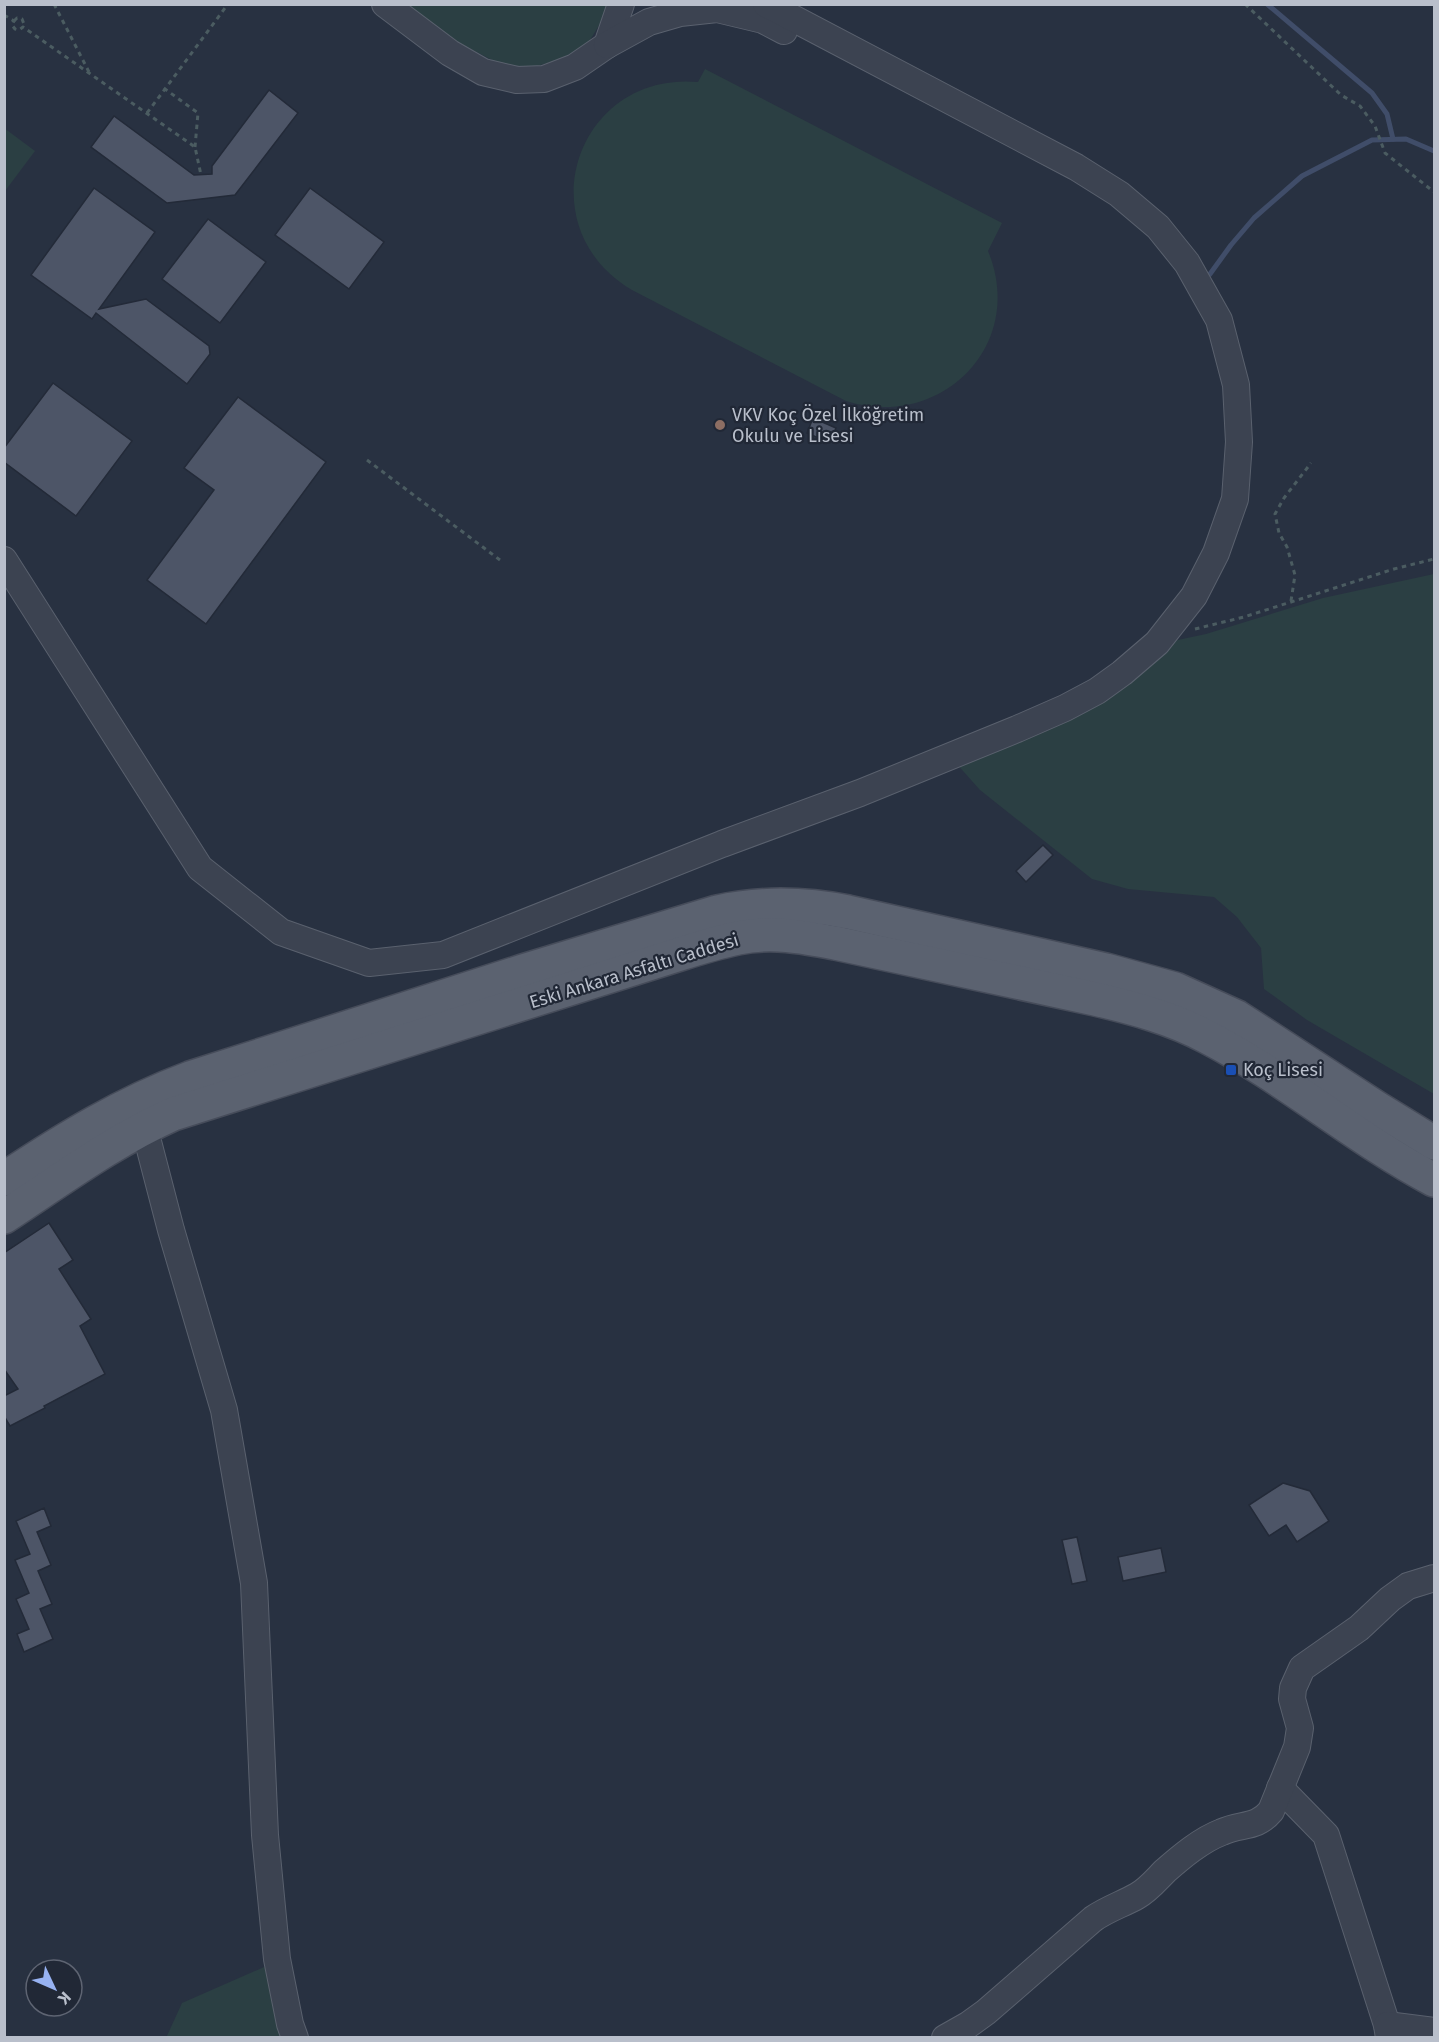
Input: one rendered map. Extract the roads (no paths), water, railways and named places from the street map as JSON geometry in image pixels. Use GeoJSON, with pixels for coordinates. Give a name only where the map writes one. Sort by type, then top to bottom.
{"type":"FeatureCollection","features":[{"type":"Feature","properties":{"kind":"main road","name":"Eski Ankara Asfaltı Caddesi"},"geometry":{"type":"LineString","coordinates":[[4,1217],[190,1078],[706,915],[756,905],[796,904],[848,912],[1106,970],[1174,989],[1237,1017],[1434,1143]]}},
{"type":"Feature","properties":{"kind":"main road","name":"Eski Ankara Asfaltı Caddesi"},"geometry":{"type":"LineString","coordinates":[[4,1179],[61,1142],[141,1113],[173,1114],[740,937],[794,935],[1095,999],[1174,1022],[1223,1046],[1434,1180]]}},
{"type":"Feature","properties":{"kind":"street"},"geometry":{"type":"LineString","coordinates":[[385,4],[450,53],[483,72],[517,80],[544,79],[575,67],[607,45],[649,22],[680,13],[717,9],[763,20],[1069,179],[1110,204],[1149,239],[1175,273],[1205,325],[1222,386],[1226,439],[1222,492],[1205,543],[1187,580],[1156,624],[1102,670],[1056,698],[926,753],[921,758],[920,767]]}},
{"type":"Feature","properties":{"kind":"street"},"geometry":{"type":"LineString","coordinates":[[607,45],[621,4]]}},
{"type":"Feature","properties":{"kind":"street"},"geometry":{"type":"LineString","coordinates":[[4,560],[200,868],[281,932],[369,963],[443,956],[722,844],[860,793],[1017,729],[1097,691],[1157,643],[1194,596],[1216,554],[1235,499],[1239,442],[1236,385],[1219,320],[1187,263],[1158,226],[1110,188],[1076,167],[766,4]]}},
{"type":"Feature","properties":{"kind":"street"},"geometry":{"type":"LineString","coordinates":[[141,1113],[171,1230],[224,1410],[254,1583],[266,1835],[277,1959],[290,2024],[295,2037]]}},
{"type":"Feature","properties":{"kind":"street"},"geometry":{"type":"LineString","coordinates":[[945,2037],[986,2012],[1093,1919],[1106,1910],[1137,1896],[1202,1843],[1219,1833],[1256,1824],[1264,1819],[1271,1811],[1297,1747],[1300,1728],[1292,1699],[1293,1688],[1302,1668],[1359,1628],[1390,1599],[1408,1586],[1434,1578]]}},
{"type":"Feature","properties":{"kind":"street"},"geometry":{"type":"LineString","coordinates":[[1280,1788],[1326,1835],[1388,2031],[1434,2031]]}},
{"type":"Feature","properties":{"kind":"waterway"},"geometry":{"type":"LineString","coordinates":[[1267,4],[1372,93],[1387,114],[1393,139]]}},
{"type":"Feature","properties":{"kind":"waterway"},"geometry":{"type":"LineString","coordinates":[[1210,274],[1254,218],[1302,176],[1372,140],[1406,139],[1434,151]]}},
{"type":"Feature","properties":{"kind":"place","name":"VKV Koç Özel İlköğretim Okulu ve Lisesi"},"geometry":{"type":"Point","coordinates":[720,425]}},
{"type":"Feature","properties":{"kind":"place","name":"Koç Lisesi"},"geometry":{"type":"Point","coordinates":[1231,1070]}}]}
